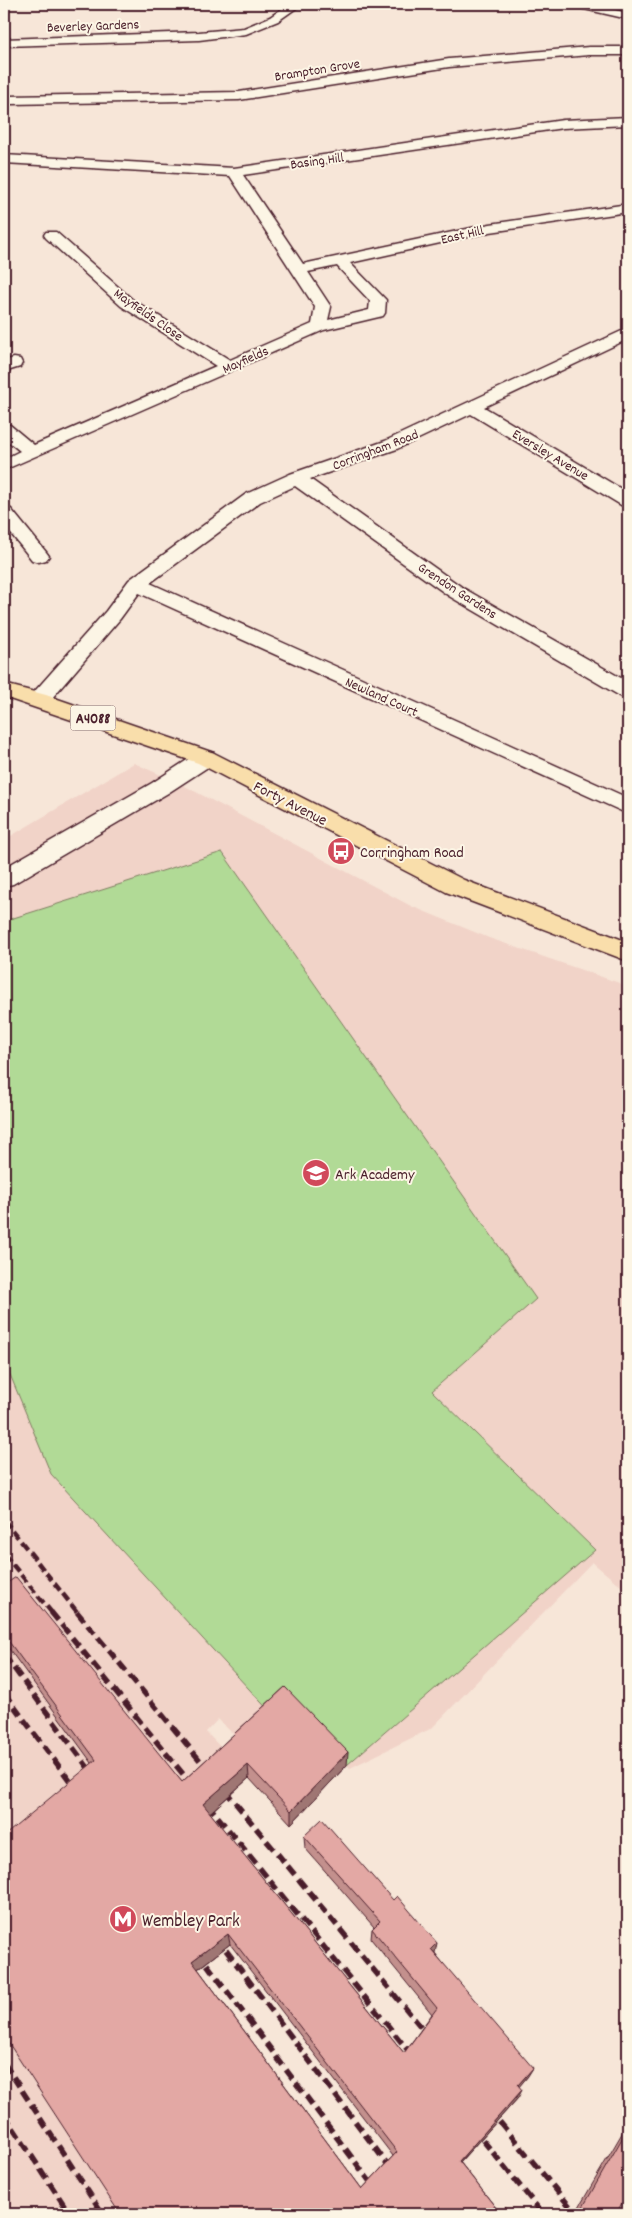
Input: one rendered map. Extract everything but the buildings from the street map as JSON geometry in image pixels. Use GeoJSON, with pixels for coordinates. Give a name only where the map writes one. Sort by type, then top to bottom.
{"type":"FeatureCollection","features":[{"type":"Feature","properties":{"kind":"main road","name":"Forty Avenue"},"geometry":{"type":"LineString","coordinates":[[4,690],[206,758],[455,886],[628,952]]}},
{"type":"Feature","properties":{"kind":"street","name":"Beverley Gardens"},"geometry":{"type":"LineString","coordinates":[[4,43],[199,36],[246,31],[274,18],[296,4]]}},
{"type":"Feature","properties":{"kind":"street"},"geometry":{"type":"LineString","coordinates":[[575,4],[628,16]]}},
{"type":"Feature","properties":{"kind":"street","name":"Brampton Grove"},"geometry":{"type":"LineString","coordinates":[[7,102],[238,96],[450,63],[589,51],[628,51]]}},
{"type":"Feature","properties":{"kind":"street","name":"Basing Hill"},"geometry":{"type":"LineString","coordinates":[[4,159],[234,172],[563,124],[628,122]]}},
{"type":"Feature","properties":{"kind":"street"},"geometry":{"type":"LineString","coordinates":[[234,172],[323,307],[319,327]]}},
{"type":"Feature","properties":{"kind":"street","name":"East Hill"},"geometry":{"type":"LineString","coordinates":[[298,270],[490,228],[628,208]]}},
{"type":"Feature","properties":{"kind":"street","name":"Mayfields Close"},"geometry":{"type":"LineString","coordinates":[[51,235],[127,303],[228,367]]}},
{"type":"Feature","properties":{"kind":"street","name":"Mayfields"},"geometry":{"type":"LineString","coordinates":[[4,464],[319,327],[377,313],[378,300],[340,261]]}},
{"type":"Feature","properties":{"kind":"street","name":"Corringham Road"},"geometry":{"type":"LineString","coordinates":[[38,700],[113,615],[136,584],[254,498],[296,478],[391,445],[628,334]]}},
{"type":"Feature","properties":{"kind":"street","name":"Eversley Avenue"},"geometry":{"type":"LineString","coordinates":[[473,408],[628,501]]}},
{"type":"Feature","properties":{"kind":"street"},"geometry":{"type":"LineString","coordinates":[[4,429],[32,452]]}},
{"type":"Feature","properties":{"kind":"street","name":"Grendon Gardens"},"geometry":{"type":"LineString","coordinates":[[296,478],[456,592],[628,691]]}},
{"type":"Feature","properties":{"kind":"street"},"geometry":{"type":"LineString","coordinates":[[4,513],[39,556]]}},
{"type":"Feature","properties":{"kind":"street","name":"Newland Court"},"geometry":{"type":"LineString","coordinates":[[136,584],[628,808]]}},
{"type":"Feature","properties":{"kind":"street"},"geometry":{"type":"LineString","coordinates":[[4,878],[160,788],[206,758]]}},
{"type":"Feature","properties":{"kind":"shaded area","name":"Ark Academy"},"geometry":{"type":"Polygon","coordinates":[[[134,763],[181,784],[411,906],[489,938],[628,986],[628,1592],[592,1562],[432,1728],[350,1768],[285,1701],[242,1743],[218,1719],[206,1732],[229,1756],[185,1795],[4,1605],[4,840],[134,763]]]}},
{"type":"Feature","properties":{"kind":"shaded area"},"geometry":{"type":"Polygon","coordinates":[[[4,1642],[143,1832],[4,1852],[4,1642]]]}},
{"type":"Feature","properties":{"kind":"shaded area"},"geometry":{"type":"Polygon","coordinates":[[[4,2034],[122,2214],[11,2214],[4,2202],[4,2034]]]}},
{"type":"Feature","properties":{"kind":"green space","name":"Ark Academy"},"geometry":{"type":"Polygon","coordinates":[[[222,852],[536,1299],[432,1391],[595,1550],[347,1765],[272,1714],[51,1474],[4,1360],[4,921],[222,852]]]}},
{"type":"Feature","properties":{"kind":"railway"},"geometry":{"type":"LineString","coordinates":[[4,1520],[78,1613]]}},
{"type":"Feature","properties":{"kind":"railway"},"geometry":{"type":"LineString","coordinates":[[4,1554],[52,1613]]}},
{"type":"Feature","properties":{"kind":"railway"},"geometry":{"type":"LineString","coordinates":[[51,1612],[416,2060]]}},
{"type":"Feature","properties":{"kind":"railway"},"geometry":{"type":"LineString","coordinates":[[77,1612],[431,2039]]}},
{"type":"Feature","properties":{"kind":"railway"},"geometry":{"type":"LineString","coordinates":[[4,1655],[95,1777]]}},
{"type":"Feature","properties":{"kind":"railway"},"geometry":{"type":"LineString","coordinates":[[4,1693],[79,1793]]}},
{"type":"Feature","properties":{"kind":"railway"},"geometry":{"type":"LineString","coordinates":[[216,1937],[388,2165]]}},
{"type":"Feature","properties":{"kind":"railway"},"geometry":{"type":"LineString","coordinates":[[197,1951],[371,2183]]}},
{"type":"Feature","properties":{"kind":"railway"},"geometry":{"type":"LineString","coordinates":[[4,2063],[103,2214]]}},
{"type":"Feature","properties":{"kind":"railway"},"geometry":{"type":"LineString","coordinates":[[489,2109],[572,2209]]}},
{"type":"Feature","properties":{"kind":"railway"},"geometry":{"type":"LineString","coordinates":[[4,2114],[70,2214]]}},
{"type":"Feature","properties":{"kind":"railway"},"geometry":{"type":"LineString","coordinates":[[472,2127],[543,2214]]}},
{"type":"Feature","properties":{"kind":"place","name":"Corringham Road"},"geometry":{"type":"Point","coordinates":[341,851]}},
{"type":"Feature","properties":{"kind":"place","name":"Ark Academy"},"geometry":{"type":"Point","coordinates":[316,1173]}},
{"type":"Feature","properties":{"kind":"place","name":"Wembley Park"},"geometry":{"type":"Point","coordinates":[123,1919]}}]}
